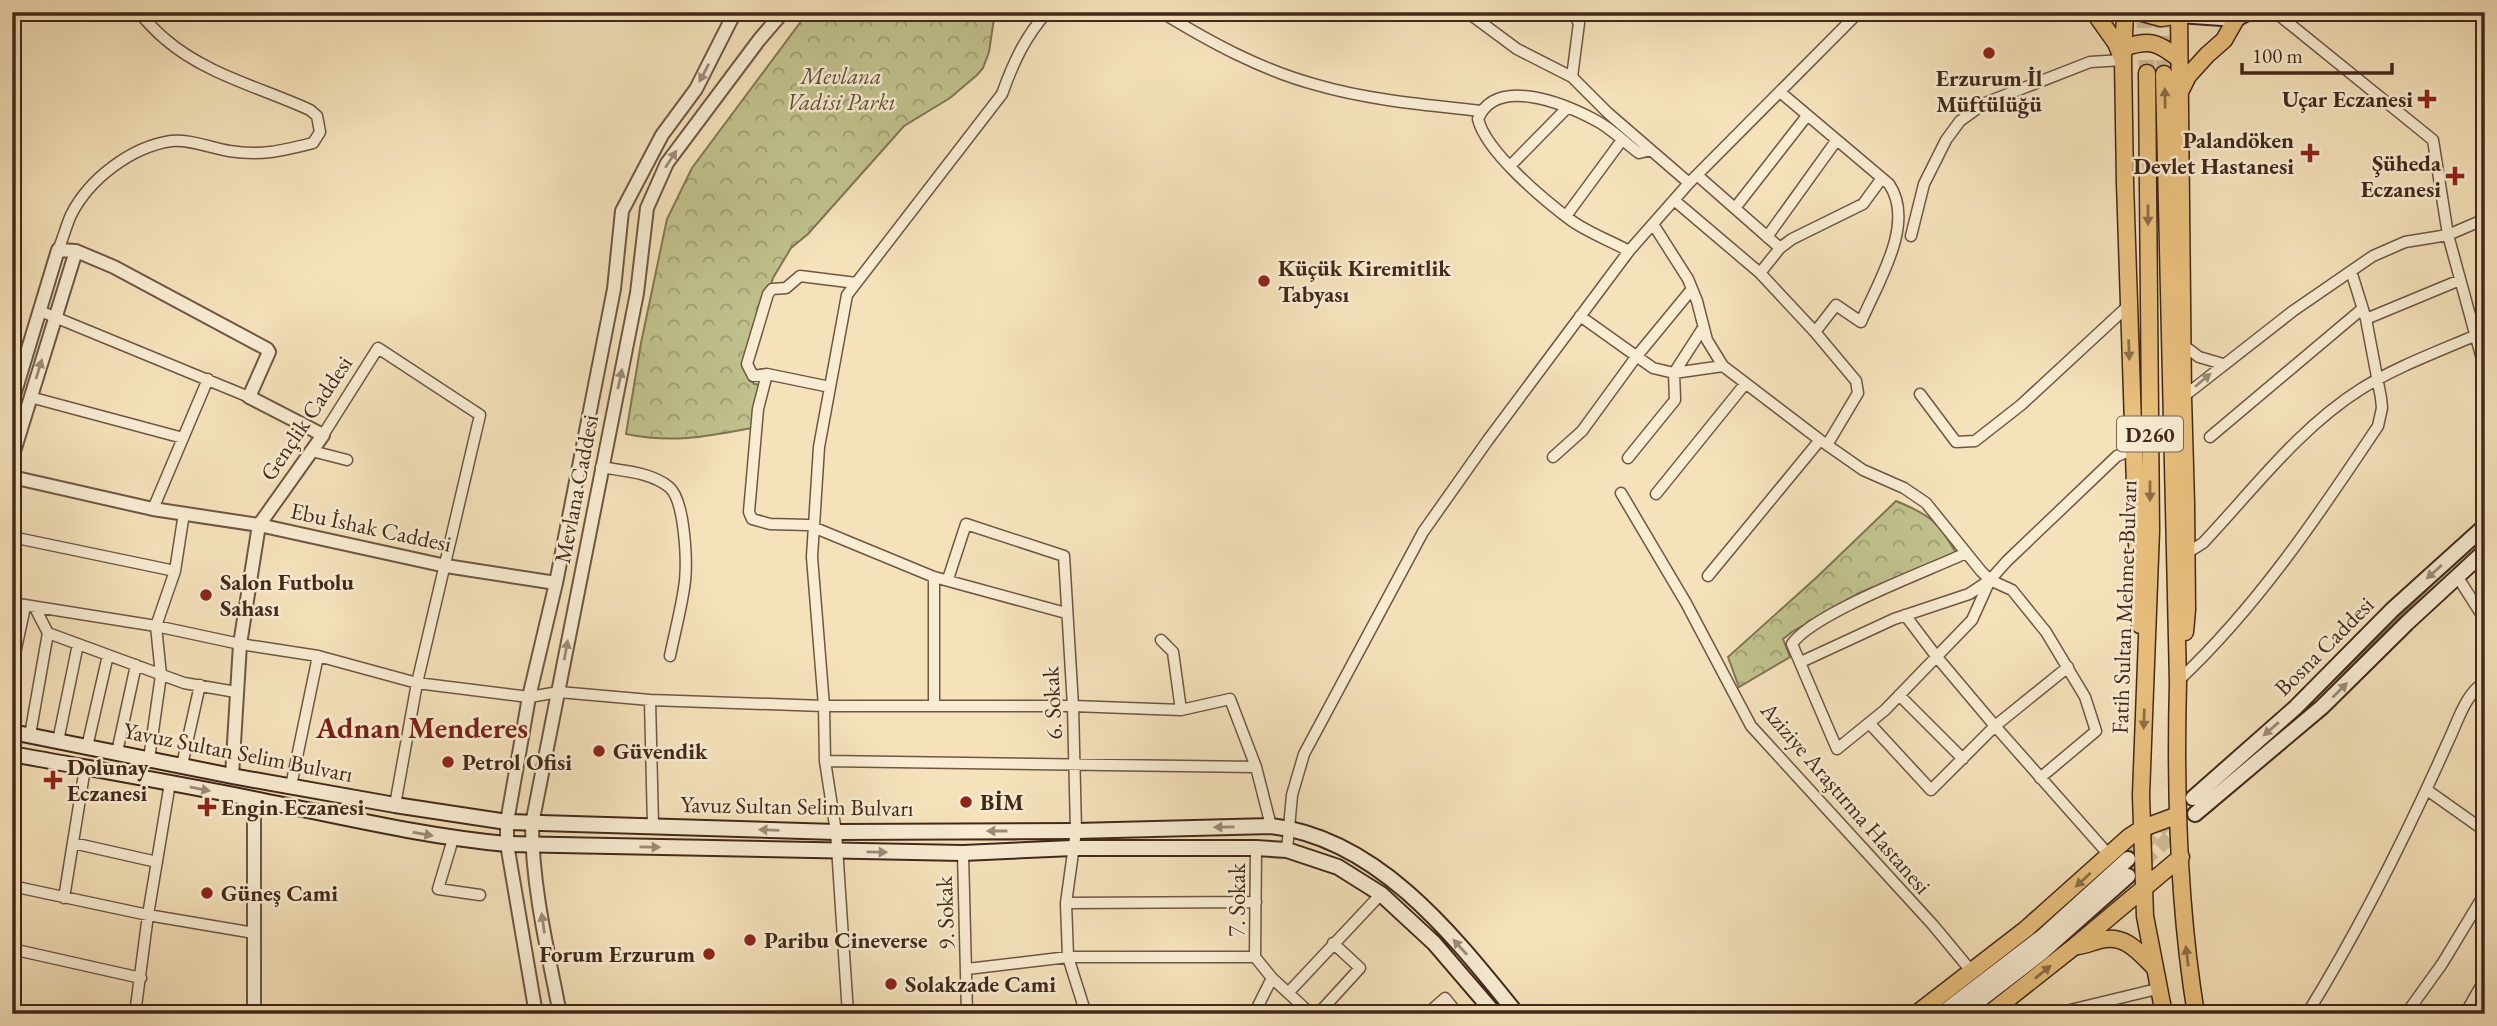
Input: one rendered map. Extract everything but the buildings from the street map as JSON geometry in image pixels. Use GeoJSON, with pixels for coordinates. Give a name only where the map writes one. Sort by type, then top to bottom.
{"type":"FeatureCollection","features":[{"type":"Feature","properties":{"kind":"highway"},"geometry":{"type":"LineString","coordinates":[[2094,12],[2123,54]]}},
{"type":"Feature","properties":{"kind":"highway"},"geometry":{"type":"LineString","coordinates":[[2125,12],[2123,54],[2128,306],[2137,613],[2146,645]]}},
{"type":"Feature","properties":{"kind":"highway"},"geometry":{"type":"LineString","coordinates":[[2139,12],[2161,18],[2179,13],[2187,610],[2178,679]]}},
{"type":"Feature","properties":{"kind":"highway"},"geometry":{"type":"LineString","coordinates":[[2178,94],[2188,76],[2224,40],[2243,15]]}},
{"type":"Feature","properties":{"kind":"highway"},"geometry":{"type":"LineString","coordinates":[[2123,54],[2141,42],[2160,44],[2178,58]]}},
{"type":"Feature","properties":{"kind":"highway","name":"Fatih Sultan Mehmet Bulvarı"},"geometry":{"type":"LineString","coordinates":[[2147,73],[2151,531],[2141,795],[2145,916],[2152,965],[2164,1014]]}},
{"type":"Feature","properties":{"kind":"highway","name":"Fatih Sultan Mehmet Bulvarı"},"geometry":{"type":"LineString","coordinates":[[2164,74],[2178,679],[2176,778],[2186,814],[2181,857],[2185,938],[2196,1014]]}},
{"type":"Feature","properties":{"kind":"highway"},"geometry":{"type":"LineString","coordinates":[[1916,1014],[2050,909],[2143,828],[2186,814]]}},
{"type":"Feature","properties":{"kind":"highway"},"geometry":{"type":"LineString","coordinates":[[1989,1014],[2181,857]]}},
{"type":"Feature","properties":{"kind":"highway"},"geometry":{"type":"LineString","coordinates":[[2075,946],[2110,938],[2119,939],[2136,948],[2152,965]]}},
{"type":"Feature","properties":{"kind":"main road"},"geometry":{"type":"LineString","coordinates":[[2179,13],[2243,15]]}},
{"type":"Feature","properties":{"kind":"main road","name":"Bosna Caddesi"},"geometry":{"type":"LineString","coordinates":[[2193,798],[2295,708],[2392,610],[2485,526]]}},
{"type":"Feature","properties":{"kind":"main road"},"geometry":{"type":"LineString","coordinates":[[2186,814],[2322,708],[2485,551]]}},
{"type":"Feature","properties":{"kind":"main road","name":"Yavuz Sultan Selim Bulvarı"},"geometry":{"type":"LineString","coordinates":[[12,732],[232,776],[396,805],[532,824],[835,832],[1076,831],[1271,826],[1288,828],[1327,841],[1382,873],[1442,928],[1517,1014]]}},
{"type":"Feature","properties":{"kind":"main road","name":"Yavuz Sultan Selim Bulvarı"},"geometry":{"type":"LineString","coordinates":[[12,754],[254,799],[393,829],[507,844],[962,853],[1073,848],[1287,850],[1338,867],[1381,894],[1434,943],[1495,1014]]}},
{"type":"Feature","properties":{"kind":"main road"},"geometry":{"type":"LineString","coordinates":[[1941,1014],[2043,936],[2129,859]]}},
{"type":"Feature","properties":{"kind":"main road"},"geometry":{"type":"LineString","coordinates":[[1962,1014],[2040,954],[2128,876]]}},
{"type":"Feature","properties":{"kind":"main road"},"geometry":{"type":"LineString","coordinates":[[1504,999],[1529,1014]]}},
{"type":"Feature","properties":{"kind":"street"},"geometry":{"type":"LineString","coordinates":[[12,402],[58,250],[71,215],[87,190],[121,161],[146,148],[172,141],[264,155],[313,143],[320,132],[317,116],[310,110],[194,59],[165,40],[138,12]]}},
{"type":"Feature","properties":{"kind":"street","name":"Mevlana Caddesi"},"geometry":{"type":"LineString","coordinates":[[536,1014],[507,844],[507,822],[529,697],[556,583],[614,289],[622,211],[662,135],[696,89],[735,12]]}},
{"type":"Feature","properties":{"kind":"street","name":"Mevlana Caddesi"},"geometry":{"type":"LineString","coordinates":[[560,1014],[545,937],[532,844],[532,824],[637,293],[647,208],[667,163],[783,12]]}},
{"type":"Feature","properties":{"kind":"street"},"geometry":{"type":"LineString","coordinates":[[848,1014],[837,851],[825,761],[824,706],[812,557],[819,447],[848,295],[1002,94],[1013,61],[1047,12]]}},
{"type":"Feature","properties":{"kind":"street"},"geometry":{"type":"LineString","coordinates":[[1161,12],[1250,62],[1317,86],[1411,103],[1481,111]]}},
{"type":"Feature","properties":{"kind":"street"},"geometry":{"type":"LineString","coordinates":[[1467,12],[1517,50],[1572,77],[1689,183]]}},
{"type":"Feature","properties":{"kind":"street"},"geometry":{"type":"LineString","coordinates":[[1572,12],[1579,23],[1572,77]]}},
{"type":"Feature","properties":{"kind":"street"},"geometry":{"type":"LineString","coordinates":[[1287,850],[1293,795],[1304,754],[1423,532],[1629,251],[1689,183],[1859,12]]}},
{"type":"Feature","properties":{"kind":"street"},"geometry":{"type":"LineString","coordinates":[[2275,12],[2433,140],[2448,235],[2485,370]]}},
{"type":"Feature","properties":{"kind":"street"},"geometry":{"type":"LineString","coordinates":[[1911,236],[1924,184],[1946,140],[1960,121],[1985,103],[2090,62],[2123,54]]}},
{"type":"Feature","properties":{"kind":"street"},"geometry":{"type":"LineString","coordinates":[[1780,92],[1806,117],[1882,178],[1897,195],[1900,216],[1897,236],[1861,321],[1836,305],[1815,332]]}},
{"type":"Feature","properties":{"kind":"street"},"geometry":{"type":"LineString","coordinates":[[1629,251],[1566,216],[1510,166],[1489,142],[1478,119],[1481,111],[1494,100],[1532,96],[1596,120],[1639,153],[1651,150]]}},
{"type":"Feature","properties":{"kind":"street"},"geometry":{"type":"LineString","coordinates":[[1510,166],[1567,108]]}},
{"type":"Feature","properties":{"kind":"street"},"geometry":{"type":"LineString","coordinates":[[1735,208],[1806,117]]}},
{"type":"Feature","properties":{"kind":"street"},"geometry":{"type":"LineString","coordinates":[[1566,216],[1622,140]]}},
{"type":"Feature","properties":{"kind":"street"},"geometry":{"type":"LineString","coordinates":[[1767,237],[1836,141]]}},
{"type":"Feature","properties":{"kind":"street"},"geometry":{"type":"LineString","coordinates":[[1697,175],[1780,248]]}},
{"type":"Feature","properties":{"kind":"street"},"geometry":{"type":"LineString","coordinates":[[1760,273],[1780,248],[1793,239],[1863,204],[1882,178]]}},
{"type":"Feature","properties":{"kind":"street"},"geometry":{"type":"LineString","coordinates":[[1674,200],[1760,273],[1856,381],[1858,393],[1823,443],[1708,576]]}},
{"type":"Feature","properties":{"kind":"street"},"geometry":{"type":"LineString","coordinates":[[2183,397],[2223,364],[2351,271],[2388,248],[2421,238],[2448,235],[2485,219]]}},
{"type":"Feature","properties":{"kind":"street"},"geometry":{"type":"LineString","coordinates":[[1653,223],[1692,289],[1703,328],[1723,366],[1823,443],[1863,470],[1904,488],[1926,503],[1990,580],[2003,584],[2019,597],[2046,632],[2085,697],[2096,731],[2040,778]]}},
{"type":"Feature","properties":{"kind":"street"},"geometry":{"type":"LineString","coordinates":[[58,250],[76,251],[114,267],[267,349],[269,352],[249,397]]}},
{"type":"Feature","properties":{"kind":"street"},"geometry":{"type":"LineString","coordinates":[[12,458],[76,251]]}},
{"type":"Feature","properties":{"kind":"street"},"geometry":{"type":"LineString","coordinates":[[2178,679],[2249,607],[2378,426],[2382,408],[2366,319],[2351,271]]}},
{"type":"Feature","properties":{"kind":"street"},"geometry":{"type":"LineString","coordinates":[[830,387],[767,374],[753,376],[747,364],[768,294],[772,289],[786,288],[800,276],[856,283]]}},
{"type":"Feature","properties":{"kind":"street"},"geometry":{"type":"LineString","coordinates":[[2366,319],[2460,280]]}},
{"type":"Feature","properties":{"kind":"street"},"geometry":{"type":"LineString","coordinates":[[614,289],[637,293]]}},
{"type":"Feature","properties":{"kind":"street"},"geometry":{"type":"LineString","coordinates":[[1553,457],[1582,432],[1636,357],[1692,289]]}},
{"type":"Feature","properties":{"kind":"street"},"geometry":{"type":"LineString","coordinates":[[1920,394],[1956,442],[1975,441],[2021,405],[2128,306]]}},
{"type":"Feature","properties":{"kind":"street"},"geometry":{"type":"LineString","coordinates":[[2210,437],[2362,309]]}},
{"type":"Feature","properties":{"kind":"street"},"geometry":{"type":"LineString","coordinates":[[40,311],[208,379],[323,435]]}},
{"type":"Feature","properties":{"kind":"street"},"geometry":{"type":"LineString","coordinates":[[1580,316],[1653,368],[1674,373],[1723,366]]}},
{"type":"Feature","properties":{"kind":"street"},"geometry":{"type":"LineString","coordinates":[[1628,458],[1675,400],[1674,373],[1703,328]]}},
{"type":"Feature","properties":{"kind":"street"},"geometry":{"type":"LineString","coordinates":[[2187,553],[2203,543],[2313,426],[2347,398],[2376,380],[2474,336]]}},
{"type":"Feature","properties":{"kind":"street"},"geometry":{"type":"LineString","coordinates":[[2183,345],[2199,357],[2223,364]]}},
{"type":"Feature","properties":{"kind":"street","name":"Gençlik Caddesi"},"geometry":{"type":"LineString","coordinates":[[232,776],[240,644],[259,524],[323,435],[378,348],[480,415],[417,683],[396,805]]}},
{"type":"Feature","properties":{"kind":"street"},"geometry":{"type":"LineString","coordinates":[[767,374],[758,409],[749,512],[752,519],[770,524],[808,525],[933,577],[1066,613]]}},
{"type":"Feature","properties":{"kind":"street"},"geometry":{"type":"LineString","coordinates":[[153,509],[208,379]]}},
{"type":"Feature","properties":{"kind":"street"},"geometry":{"type":"LineString","coordinates":[[1656,494],[1745,384]]}},
{"type":"Feature","properties":{"kind":"street"},"geometry":{"type":"LineString","coordinates":[[30,397],[183,438]]}},
{"type":"Feature","properties":{"kind":"street"},"geometry":{"type":"LineString","coordinates":[[1801,662],[1905,615],[1969,594],[1990,580],[2117,456],[2132,450]]}},
{"type":"Feature","properties":{"kind":"street"},"geometry":{"type":"LineString","coordinates":[[312,451],[347,460]]}},
{"type":"Feature","properties":{"kind":"street"},"geometry":{"type":"LineString","coordinates":[[601,467],[643,475],[660,482],[671,488],[679,501],[685,579],[670,656]]}},
{"type":"Feature","properties":{"kind":"street","name":"Ebu İshak Caddesi"},"geometry":{"type":"LineString","coordinates":[[12,477],[153,509],[259,524],[446,566],[556,583]]}},
{"type":"Feature","properties":{"kind":"street","name":"Aziziye Araştırma Hastanesi"},"geometry":{"type":"LineString","coordinates":[[1621,493],[1686,603],[1751,726],[1933,925],[1972,972]]}},
{"type":"Feature","properties":{"kind":"street"},"geometry":{"type":"LineString","coordinates":[[149,759],[161,674],[156,626],[175,571],[184,513]]}},
{"type":"Feature","properties":{"kind":"street","name":"6. Sokak"},"geometry":{"type":"LineString","coordinates":[[948,579],[966,524],[1064,556],[1073,706],[1076,831],[1066,903],[1068,957],[1086,1014]]}},
{"type":"Feature","properties":{"kind":"street"},"geometry":{"type":"LineString","coordinates":[[12,537],[175,571]]}},
{"type":"Feature","properties":{"kind":"street"},"geometry":{"type":"LineString","coordinates":[[1966,553],[1858,601],[1798,634],[1792,644],[1837,749],[1870,724],[1972,620],[1990,580]]}},
{"type":"Feature","properties":{"kind":"street"},"geometry":{"type":"LineString","coordinates":[[2457,576],[2485,620]]}},
{"type":"Feature","properties":{"kind":"street"},"geometry":{"type":"LineString","coordinates":[[933,577],[934,706]]}},
{"type":"Feature","properties":{"kind":"street"},"geometry":{"type":"LineString","coordinates":[[12,603],[318,656],[417,683],[529,697],[559,692],[650,700],[824,706],[1073,706],[1181,710],[1230,699],[1256,766],[1271,826]]}},
{"type":"Feature","properties":{"kind":"street"},"geometry":{"type":"LineString","coordinates":[[30,607],[48,633],[184,683],[236,692]]}},
{"type":"Feature","properties":{"kind":"street"},"geometry":{"type":"LineString","coordinates":[[12,667],[30,607]]}},
{"type":"Feature","properties":{"kind":"street"},"geometry":{"type":"LineString","coordinates":[[1905,615],[1995,726],[2109,855]]}},
{"type":"Feature","properties":{"kind":"street"},"geometry":{"type":"LineString","coordinates":[[30,735],[48,633]]}},
{"type":"Feature","properties":{"kind":"street"},"geometry":{"type":"LineString","coordinates":[[1161,640],[1173,652],[1181,710]]}},
{"type":"Feature","properties":{"kind":"street"},"geometry":{"type":"LineString","coordinates":[[58,741],[78,644]]}},
{"type":"Feature","properties":{"kind":"street"},"geometry":{"type":"LineString","coordinates":[[88,747],[108,655]]}},
{"type":"Feature","properties":{"kind":"street"},"geometry":{"type":"LineString","coordinates":[[291,786],[318,656]]}},
{"type":"Feature","properties":{"kind":"street"},"geometry":{"type":"LineString","coordinates":[[117,752],[136,665]]}},
{"type":"Feature","properties":{"kind":"street"},"geometry":{"type":"LineString","coordinates":[[1870,724],[1931,789],[1995,726],[2068,667]]}},
{"type":"Feature","properties":{"kind":"street"},"geometry":{"type":"LineString","coordinates":[[2307,1014],[2330,977],[2427,790],[2475,687],[2485,682]]}},
{"type":"Feature","properties":{"kind":"street"},"geometry":{"type":"LineString","coordinates":[[181,765],[200,685]]}},
{"type":"Feature","properties":{"kind":"street"},"geometry":{"type":"LineString","coordinates":[[1899,695],[1964,758]]}},
{"type":"Feature","properties":{"kind":"street"},"geometry":{"type":"LineString","coordinates":[[650,700],[653,826]]}},
{"type":"Feature","properties":{"kind":"street"},"geometry":{"type":"LineString","coordinates":[[825,761],[1074,766],[1256,766]]}},
{"type":"Feature","properties":{"kind":"street"},"geometry":{"type":"LineString","coordinates":[[64,898],[85,768]]}},
{"type":"Feature","properties":{"kind":"street"},"geometry":{"type":"LineString","coordinates":[[135,1014],[170,783]]}},
{"type":"Feature","properties":{"kind":"street"},"geometry":{"type":"LineString","coordinates":[[2427,790],[2485,831]]}},
{"type":"Feature","properties":{"kind":"street"},"geometry":{"type":"LineString","coordinates":[[254,799],[254,1014]]}},
{"type":"Feature","properties":{"kind":"street"},"geometry":{"type":"LineString","coordinates":[[453,839],[438,889],[480,895]]}},
{"type":"Feature","properties":{"kind":"street"},"geometry":{"type":"LineString","coordinates":[[73,843],[157,862]]}},
{"type":"Feature","properties":{"kind":"street","name":"7. Sokak"},"geometry":{"type":"LineString","coordinates":[[1256,848],[1255,957],[1272,978],[1311,1014]]}},
{"type":"Feature","properties":{"kind":"street","name":"9. Sokak"},"geometry":{"type":"LineString","coordinates":[[962,853],[967,1014]]}},
{"type":"Feature","properties":{"kind":"street"},"geometry":{"type":"LineString","coordinates":[[12,886],[148,915],[254,933]]}},
{"type":"Feature","properties":{"kind":"street"},"geometry":{"type":"LineString","coordinates":[[2406,1014],[2442,964],[2485,893]]}},
{"type":"Feature","properties":{"kind":"street"},"geometry":{"type":"LineString","coordinates":[[1288,993],[1381,894]]}},
{"type":"Feature","properties":{"kind":"street"},"geometry":{"type":"LineString","coordinates":[[1066,903],[1256,902]]}},
{"type":"Feature","properties":{"kind":"street"},"geometry":{"type":"LineString","coordinates":[[1318,1014],[1360,968],[1333,943]]}},
{"type":"Feature","properties":{"kind":"street"},"geometry":{"type":"LineString","coordinates":[[12,949],[141,978]]}},
{"type":"Feature","properties":{"kind":"street"},"geometry":{"type":"LineString","coordinates":[[967,969],[1068,957],[1255,957]]}},
{"type":"Feature","properties":{"kind":"street"},"geometry":{"type":"LineString","coordinates":[[1254,1014],[1272,978]]}},
{"type":"Feature","properties":{"kind":"street"},"geometry":{"type":"LineString","coordinates":[[2468,1013],[2485,979]]}},
{"type":"Feature","properties":{"kind":"street"},"geometry":{"type":"LineString","coordinates":[[2070,1014],[2070,1010],[2157,989]]}},
{"type":"Feature","properties":{"kind":"street"},"geometry":{"type":"LineString","coordinates":[[1427,1014],[1445,998],[1458,1014]]}},
{"type":"Feature","properties":{"kind":"street"},"geometry":{"type":"LineString","coordinates":[[12,1011],[25,1014]]}},
{"type":"Feature","properties":{"kind":"green space","name":"Mevlana Vadisi Parkı"},"geometry":{"type":"Polygon","coordinates":[[[808,12],[995,12],[989,52],[983,68],[950,98],[904,126],[808,234],[791,248],[773,278],[745,370],[754,384],[765,385],[757,427],[676,439],[626,434],[641,343],[667,219],[692,168],[808,12]]]}},
{"type":"Feature","properties":{"kind":"green space"},"geometry":{"type":"Polygon","coordinates":[[[1896,501],[1932,520],[1956,553],[1859,593],[1792,632],[1783,639],[1790,657],[1739,687],[1728,657],[1896,501]]]}},
{"type":"Feature","properties":{"kind":"green space"},"geometry":{"type":"Polygon","coordinates":[[[2485,533],[2485,543],[2401,617],[2319,700],[2201,799],[2315,699],[2485,533]]]}},
{"type":"Feature","properties":{"kind":"tunnel"},"geometry":{"type":"LineString","coordinates":[[2144,12],[2147,73]]}},
{"type":"Feature","properties":{"kind":"tunnel"},"geometry":{"type":"LineString","coordinates":[[2162,12],[2164,74]]}},
{"type":"Feature","properties":{"kind":"tunnel"},"geometry":{"type":"LineString","coordinates":[[2128,859],[2193,798]]}},
{"type":"Feature","properties":{"kind":"tunnel"},"geometry":{"type":"LineString","coordinates":[[2128,876],[2195,814]]}},
{"type":"Feature","properties":{"kind":"place","name":"Erzurum İl Müftülüğü"},"geometry":{"type":"Point","coordinates":[1989,53]}},
{"type":"Feature","properties":{"kind":"place","name":"Uçar Eczanesi"},"geometry":{"type":"Point","coordinates":[2427,99]}},
{"type":"Feature","properties":{"kind":"place","name":"Palandöken Devlet Hastanesi"},"geometry":{"type":"Point","coordinates":[2310,153]}},
{"type":"Feature","properties":{"kind":"place","name":"Şüheda Eczanesi"},"geometry":{"type":"Point","coordinates":[2455,176]}},
{"type":"Feature","properties":{"kind":"place","name":"Küçük Kiremitlik Tabyası"},"geometry":{"type":"Point","coordinates":[1264,281]}},
{"type":"Feature","properties":{"kind":"place","name":"Salon Futbolu Sahası"},"geometry":{"type":"Point","coordinates":[206,595]}},
{"type":"Feature","properties":{"kind":"place","name":"Güvendik"},"geometry":{"type":"Point","coordinates":[599,751]}},
{"type":"Feature","properties":{"kind":"place","name":"Petrol Ofisi"},"geometry":{"type":"Point","coordinates":[448,762]}},
{"type":"Feature","properties":{"kind":"place","name":"Dolunay Eczanesi"},"geometry":{"type":"Point","coordinates":[53,780]}},
{"type":"Feature","properties":{"kind":"place","name":"BİM"},"geometry":{"type":"Point","coordinates":[966,802]}},
{"type":"Feature","properties":{"kind":"place","name":"Engin Eczanesi"},"geometry":{"type":"Point","coordinates":[207,807]}},
{"type":"Feature","properties":{"kind":"place","name":"Güneş Cami"},"geometry":{"type":"Point","coordinates":[207,893]}},
{"type":"Feature","properties":{"kind":"place","name":"Paribu Cineverse"},"geometry":{"type":"Point","coordinates":[750,940]}},
{"type":"Feature","properties":{"kind":"place","name":"Forum Erzurum"},"geometry":{"type":"Point","coordinates":[709,954]}},
{"type":"Feature","properties":{"kind":"place","name":"Solakzade Cami"},"geometry":{"type":"Point","coordinates":[891,984]}},
{"type":"Feature","properties":{"kind":"district","name":"Adnan Menderes"},"geometry":{"type":"Point","coordinates":[422,727]}}]}
